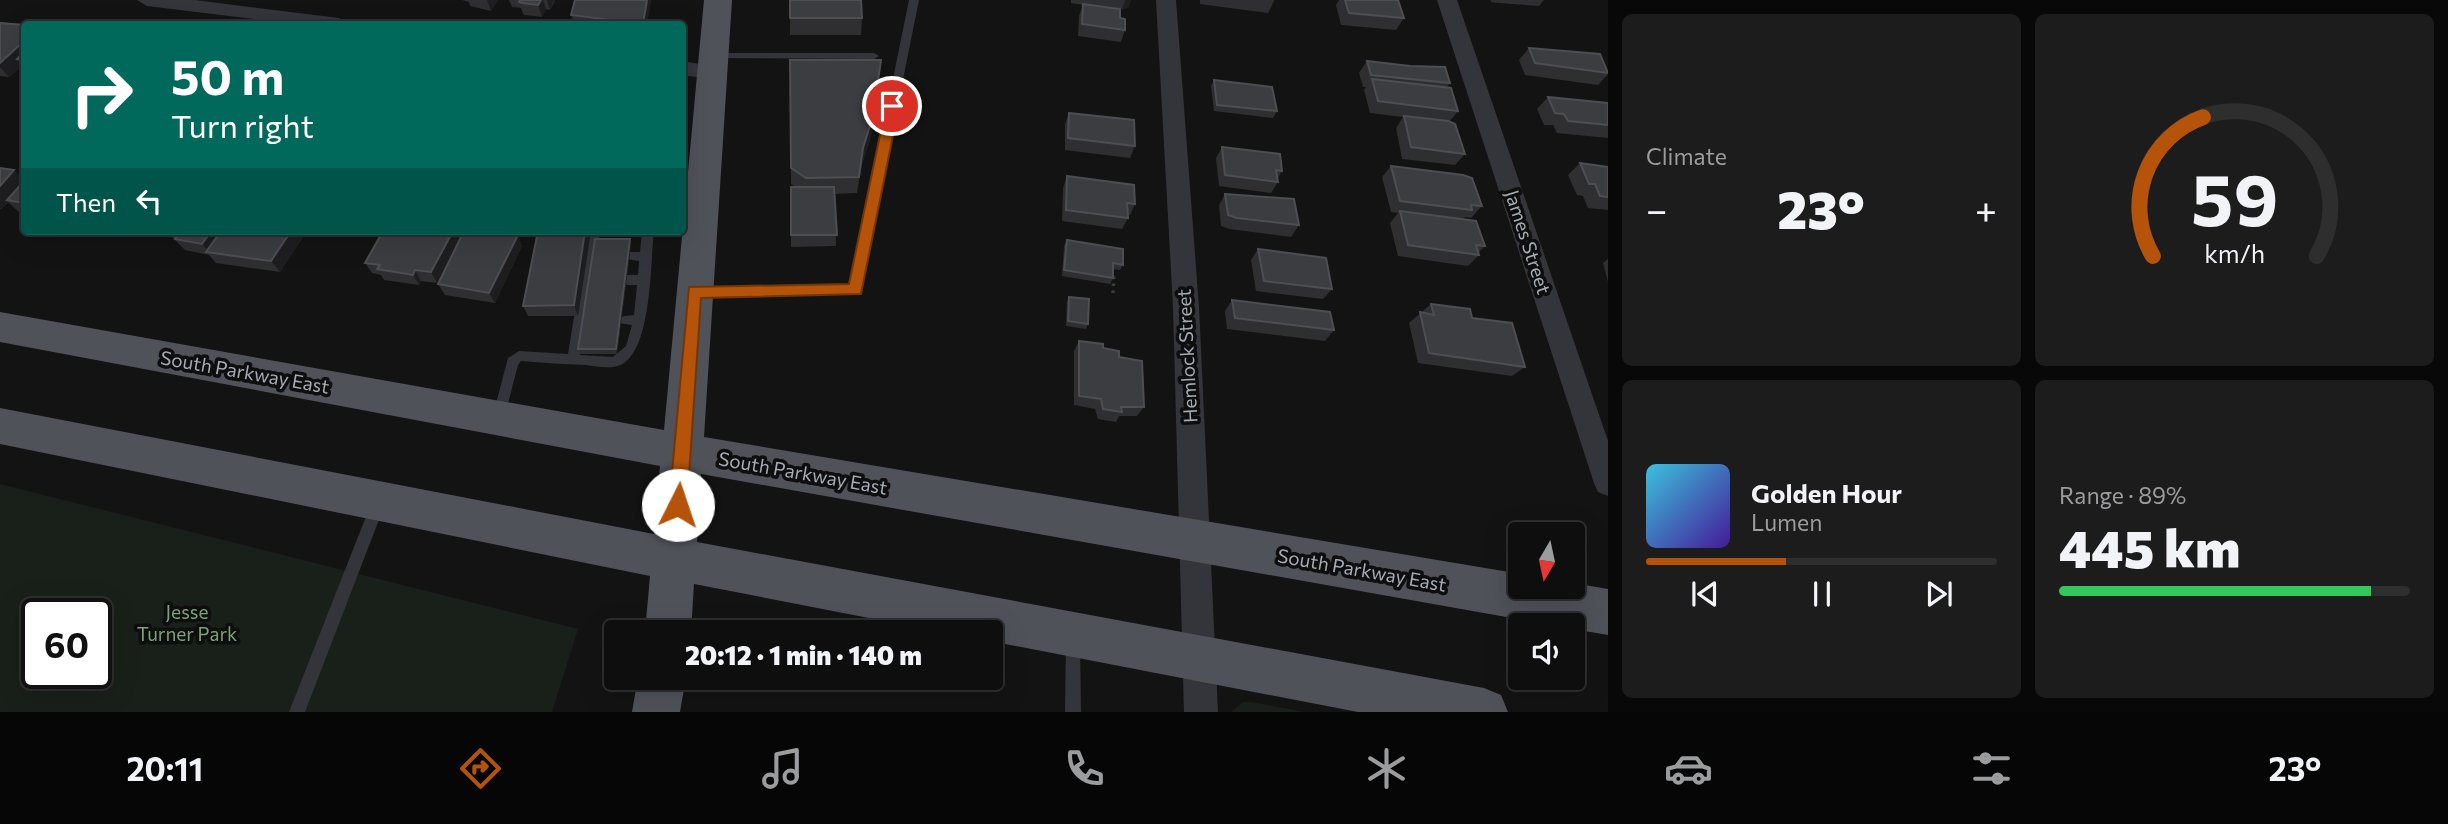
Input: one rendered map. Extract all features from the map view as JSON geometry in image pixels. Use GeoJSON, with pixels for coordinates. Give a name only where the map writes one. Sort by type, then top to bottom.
{"type":"FeatureCollection","features":[{"type":"Feature","properties":{"kind":"main road"},"geometry":{"type":"LineString","coordinates":[[669,620],[694,292],[702,65],[718,0]]}},
{"type":"Feature","properties":{"kind":"main road","name":"South Parkway East"},"geometry":{"type":"LineString","coordinates":[[0,327],[682,452],[1608,612]]}},
{"type":"Feature","properties":{"kind":"main road"},"geometry":{"type":"LineString","coordinates":[[0,426],[674,559],[1199,658],[1424,706],[1485,712]]}},
{"type":"Feature","properties":{"kind":"main road"},"geometry":{"type":"LineString","coordinates":[[656,712],[660,690]]}},
{"type":"Feature","properties":{"kind":"street"},"geometry":{"type":"LineString","coordinates":[[147,0],[315,21]]}},
{"type":"Feature","properties":{"kind":"street","name":"Hemlock Street"},"geometry":{"type":"LineString","coordinates":[[1166,0],[1186,307],[1201,712]]}},
{"type":"Feature","properties":{"kind":"street","name":"James Street"},"geometry":{"type":"LineString","coordinates":[[1447,0],[1608,484]]}},
{"type":"Feature","properties":{"kind":"lane"},"geometry":{"type":"LineString","coordinates":[[694,292],[856,290],[914,0]]}},
{"type":"Feature","properties":{"kind":"lane"},"geometry":{"type":"LineString","coordinates":[[702,65],[874,56]]}},
{"type":"Feature","properties":{"kind":"lane"},"geometry":{"type":"LineString","coordinates":[[573,360],[583,320],[594,235]]}},
{"type":"Feature","properties":{"kind":"lane"},"geometry":{"type":"LineString","coordinates":[[498,418],[512,362],[519,356],[614,362],[626,355],[632,345],[637,320],[648,235]]}},
{"type":"Feature","properties":{"kind":"lane"},"geometry":{"type":"LineString","coordinates":[[630,256],[645,257]]}},
{"type":"Feature","properties":{"kind":"lane"},"geometry":{"type":"LineString","coordinates":[[627,280],[642,280]]}},
{"type":"Feature","properties":{"kind":"lane"},"geometry":{"type":"LineString","coordinates":[[622,320],[637,320]]}},
{"type":"Feature","properties":{"kind":"lane"},"geometry":{"type":"LineString","coordinates":[[297,712],[380,501]]}},
{"type":"Feature","properties":{"kind":"lane"},"geometry":{"type":"LineString","coordinates":[[1073,634],[1073,712]]}},
{"type":"Feature","properties":{"kind":"path"},"geometry":{"type":"LineString","coordinates":[[1114,272],[1114,293]]}},
{"type":"Feature","properties":{"kind":"green space","name":"Jesse Turner Park"},"geometry":{"type":"Polygon","coordinates":[[[0,484],[578,629],[552,712],[0,712],[0,484]]]}},
{"type":"Feature","properties":{"kind":"green space"},"geometry":{"type":"Polygon","coordinates":[[[1243,702],[1252,702],[1305,712],[1231,712],[1243,702]]]}},
{"type":"Feature","properties":{"kind":"building"},"geometry":{"type":"Polygon","coordinates":[[[520,0],[541,0],[538,5],[522,3],[520,0]]]}},
{"type":"Feature","properties":{"kind":"building"},"geometry":{"type":"Polygon","coordinates":[[[575,0],[647,0],[644,21],[571,15],[575,0]]]}},
{"type":"Feature","properties":{"kind":"building"},"geometry":{"type":"Polygon","coordinates":[[[790,0],[861,0],[862,18],[790,18],[790,0]]]}},
{"type":"Feature","properties":{"kind":"building"},"geometry":{"type":"Polygon","coordinates":[[[1345,0],[1398,0],[1404,18],[1349,13],[1345,0]]]}},
{"type":"Feature","properties":{"kind":"building"},"geometry":{"type":"Polygon","coordinates":[[[1083,4],[1120,9],[1120,18],[1125,19],[1125,30],[1082,24],[1083,4]]]}},
{"type":"Feature","properties":{"kind":"building"},"geometry":{"type":"Polygon","coordinates":[[[0,23],[21,25],[21,44],[0,63],[0,23]]]}},
{"type":"Feature","properties":{"kind":"building"},"geometry":{"type":"Polygon","coordinates":[[[1529,48],[1600,54],[1608,73],[1535,63],[1529,48]]]}},
{"type":"Feature","properties":{"kind":"building"},"geometry":{"type":"Polygon","coordinates":[[[790,60],[881,60],[873,116],[863,148],[859,177],[806,178],[791,168],[790,60]]]}},
{"type":"Feature","properties":{"kind":"building"},"geometry":{"type":"Polygon","coordinates":[[[1367,61],[1445,67],[1450,83],[1371,75],[1367,61]]]}},
{"type":"Feature","properties":{"kind":"building"},"geometry":{"type":"Polygon","coordinates":[[[1372,79],[1451,88],[1458,111],[1378,101],[1372,79]]]}},
{"type":"Feature","properties":{"kind":"building"},"geometry":{"type":"Polygon","coordinates":[[[1214,80],[1272,87],[1277,111],[1217,105],[1214,80]]]}},
{"type":"Feature","properties":{"kind":"building"},"geometry":{"type":"Polygon","coordinates":[[[1548,97],[1608,103],[1608,125],[1568,121],[1564,114],[1555,113],[1548,97]]]}},
{"type":"Feature","properties":{"kind":"building"},"geometry":{"type":"Polygon","coordinates":[[[1069,113],[1134,120],[1135,146],[1068,138],[1069,113]]]}},
{"type":"Feature","properties":{"kind":"building"},"geometry":{"type":"Polygon","coordinates":[[[1404,116],[1455,124],[1465,154],[1411,147],[1404,116]]]}},
{"type":"Feature","properties":{"kind":"building"},"geometry":{"type":"Polygon","coordinates":[[[1222,147],[1280,154],[1282,171],[1276,170],[1278,182],[1225,175],[1222,147]]]}},
{"type":"Feature","properties":{"kind":"building"},"geometry":{"type":"Polygon","coordinates":[[[1580,163],[1608,167],[1608,197],[1600,196],[1595,184],[1589,184],[1580,163]]]}},
{"type":"Feature","properties":{"kind":"building"},"geometry":{"type":"Polygon","coordinates":[[[1391,166],[1472,178],[1482,206],[1471,205],[1472,210],[1400,201],[1391,166]]]}},
{"type":"Feature","properties":{"kind":"building"},"geometry":{"type":"Polygon","coordinates":[[[0,168],[14,170],[0,186],[0,168]]]}},
{"type":"Feature","properties":{"kind":"building"},"geometry":{"type":"Polygon","coordinates":[[[1067,176],[1134,185],[1135,204],[1127,203],[1128,218],[1066,210],[1067,176]]]}},
{"type":"Feature","properties":{"kind":"building"},"geometry":{"type":"Polygon","coordinates":[[[21,184],[21,202],[7,200],[21,184]]]}},
{"type":"Feature","properties":{"kind":"building"},"geometry":{"type":"Polygon","coordinates":[[[791,187],[834,187],[837,235],[791,235],[791,187]]]}},
{"type":"Feature","properties":{"kind":"building"},"geometry":{"type":"Polygon","coordinates":[[[1225,194],[1294,199],[1299,225],[1228,215],[1225,194]]]}},
{"type":"Feature","properties":{"kind":"building"},"geometry":{"type":"Polygon","coordinates":[[[1400,211],[1476,221],[1485,246],[1476,245],[1479,255],[1408,245],[1400,211]]]}},
{"type":"Feature","properties":{"kind":"building"},"geometry":{"type":"Polygon","coordinates":[[[177,235],[208,235],[202,244],[175,239],[177,235]]]}},
{"type":"Feature","properties":{"kind":"building"},"geometry":{"type":"Polygon","coordinates":[[[218,235],[288,235],[271,261],[206,252],[218,235]]]}},
{"type":"Feature","properties":{"kind":"building"},"geometry":{"type":"Polygon","coordinates":[[[381,235],[451,235],[431,272],[415,270],[413,275],[377,269],[380,265],[365,263],[381,235]]]}},
{"type":"Feature","properties":{"kind":"building"},"geometry":{"type":"Polygon","coordinates":[[[462,235],[518,235],[489,293],[438,284],[462,235]]]}},
{"type":"Feature","properties":{"kind":"building"},"geometry":{"type":"Polygon","coordinates":[[[537,235],[584,235],[574,305],[523,306],[537,235]]]}},
{"type":"Feature","properties":{"kind":"building"},"geometry":{"type":"Polygon","coordinates":[[[595,239],[630,239],[616,349],[578,349],[595,239]]]}},
{"type":"Feature","properties":{"kind":"building"},"geometry":{"type":"Polygon","coordinates":[[[1067,240],[1123,249],[1123,265],[1113,263],[1113,278],[1064,270],[1067,240]]]}},
{"type":"Feature","properties":{"kind":"building"},"geometry":{"type":"Polygon","coordinates":[[[1258,249],[1326,258],[1332,289],[1264,281],[1258,249]]]}},
{"type":"Feature","properties":{"kind":"building"},"geometry":{"type":"Polygon","coordinates":[[[1069,297],[1089,299],[1088,324],[1068,321],[1069,297]]]}},
{"type":"Feature","properties":{"kind":"building"},"geometry":{"type":"Polygon","coordinates":[[[1232,300],[1330,312],[1334,330],[1235,318],[1232,300]]]}},
{"type":"Feature","properties":{"kind":"building"},"geometry":{"type":"Polygon","coordinates":[[[1431,304],[1470,309],[1472,318],[1512,323],[1525,367],[1429,353],[1420,312],[1434,315],[1431,304]]]}},
{"type":"Feature","properties":{"kind":"building"},"geometry":{"type":"Polygon","coordinates":[[[1079,341],[1103,344],[1103,348],[1119,351],[1119,357],[1142,361],[1144,407],[1121,407],[1122,412],[1103,409],[1101,399],[1079,396],[1079,341]]]}},
{"type":"Feature","properties":{"kind":"route"},"geometry":{"type":"LineString","coordinates":[[678,505],[694,292],[856,290],[892,106]]}}]}
